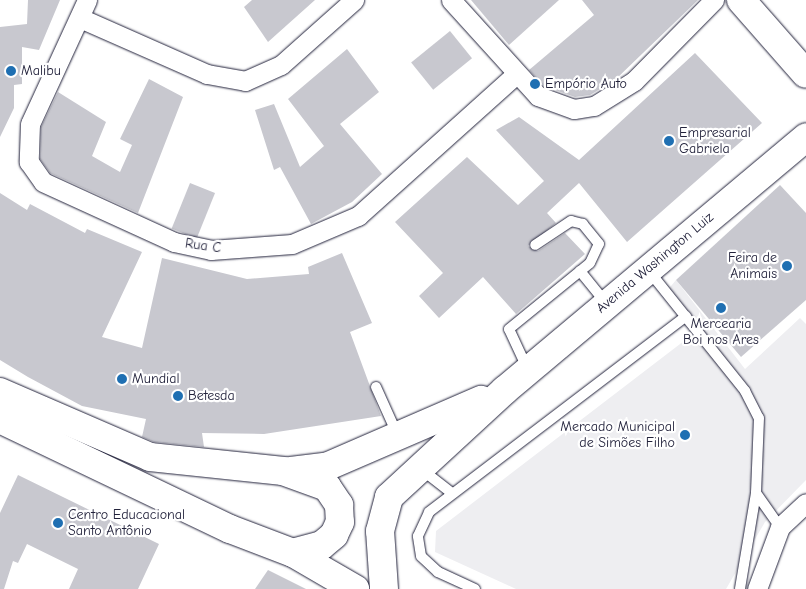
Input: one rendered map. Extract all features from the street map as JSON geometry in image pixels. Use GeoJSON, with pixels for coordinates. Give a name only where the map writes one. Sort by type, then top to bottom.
{"type":"FeatureCollection","features":[{"type":"Feature","properties":{"kind":"main road"},"geometry":{"type":"LineString","coordinates":[[741,0],[806,74]]}},
{"type":"Feature","properties":{"kind":"main road","name":"Avenida Washington Luiz"},"geometry":{"type":"LineString","coordinates":[[384,589],[380,531],[389,497],[427,458],[505,390],[806,137]]}},
{"type":"Feature","properties":{"kind":"main road","name":"Avenida Washington Luiz"},"geometry":{"type":"LineString","coordinates":[[283,471],[326,467],[505,390]]}},
{"type":"Feature","properties":{"kind":"main road"},"geometry":{"type":"LineString","coordinates":[[0,392],[150,457],[283,471],[327,487],[339,505],[340,522],[334,535],[322,545],[293,553]]}},
{"type":"Feature","properties":{"kind":"main road"},"geometry":{"type":"LineString","coordinates":[[0,419],[230,529],[293,553],[355,589]]}},
{"type":"Feature","properties":{"kind":"main road"},"geometry":{"type":"LineString","coordinates":[[398,437],[427,458]]}},
{"type":"Feature","properties":{"kind":"street","name":"Rua C"},"geometry":{"type":"LineString","coordinates":[[87,0],[30,124],[26,150],[35,173],[43,182],[174,242],[211,250],[292,244],[358,216],[516,74]]}},
{"type":"Feature","properties":{"kind":"street"},"geometry":{"type":"LineString","coordinates":[[80,18],[206,74],[244,81],[281,65],[354,0]]}},
{"type":"Feature","properties":{"kind":"street"},"geometry":{"type":"LineString","coordinates":[[451,0],[516,74],[538,96],[574,109],[594,106],[634,81],[714,0]]}},
{"type":"Feature","properties":{"kind":"street"},"geometry":{"type":"LineString","coordinates":[[758,589],[780,528],[806,503]]}},
{"type":"Feature","properties":{"kind":"lane"},"geometry":{"type":"LineString","coordinates":[[528,371],[509,329],[580,271],[598,253],[599,244],[583,224],[562,223],[535,245]]}},
{"type":"Feature","properties":{"kind":"lane"},"geometry":{"type":"LineString","coordinates":[[647,269],[754,403],[759,418],[756,493],[740,589]]}},
{"type":"Feature","properties":{"kind":"lane"},"geometry":{"type":"LineString","coordinates":[[580,271],[606,304]]}},
{"type":"Feature","properties":{"kind":"lane"},"geometry":{"type":"LineString","coordinates":[[475,589],[438,572],[421,556],[418,536],[422,523],[452,493],[686,316]]}},
{"type":"Feature","properties":{"kind":"lane"},"geometry":{"type":"LineString","coordinates":[[376,386],[398,437]]}},
{"type":"Feature","properties":{"kind":"lane"},"geometry":{"type":"LineString","coordinates":[[427,458],[452,493]]}},
{"type":"Feature","properties":{"kind":"lane"},"geometry":{"type":"LineString","coordinates":[[756,493],[780,528]]}},
{"type":"Feature","properties":{"kind":"shaded area","name":"Mercado Municipal de Simões Filho"},"geometry":{"type":"Polygon","coordinates":[[[676,280],[745,369],[800,318],[806,324],[806,480],[765,522],[726,589],[516,589],[435,552],[436,531],[697,331],[666,292],[676,280]]]}},
{"type":"Feature","properties":{"kind":"building"},"geometry":{"type":"Polygon","coordinates":[[[28,0],[60,0],[39,50],[22,47],[22,84],[14,85],[14,108],[0,137],[0,27],[27,24],[28,0]]]}},
{"type":"Feature","properties":{"kind":"building"},"geometry":{"type":"Polygon","coordinates":[[[252,0],[315,0],[268,42],[244,7],[252,0]]]}},
{"type":"Feature","properties":{"kind":"building"},"geometry":{"type":"Polygon","coordinates":[[[471,0],[559,0],[509,45],[471,0]]]}},
{"type":"Feature","properties":{"kind":"building"},"geometry":{"type":"Polygon","coordinates":[[[582,0],[698,0],[615,80],[590,95],[575,97],[544,86],[529,70],[594,15],[582,0]]]}},
{"type":"Feature","properties":{"kind":"building"},"geometry":{"type":"Polygon","coordinates":[[[450,31],[472,58],[433,90],[411,62],[450,31]]]}},
{"type":"Feature","properties":{"kind":"building"},"geometry":{"type":"Polygon","coordinates":[[[347,49],[379,92],[340,124],[382,174],[352,202],[311,224],[280,167],[274,170],[255,110],[274,104],[300,167],[324,146],[288,99],[347,49]]]}},
{"type":"Feature","properties":{"kind":"building"},"geometry":{"type":"Polygon","coordinates":[[[695,53],[762,123],[627,242],[579,183],[547,213],[556,223],[528,246],[538,251],[565,233],[585,254],[516,314],[483,277],[439,318],[419,296],[443,273],[395,222],[467,157],[518,205],[544,181],[496,130],[519,117],[579,160],[695,53]]]}},
{"type":"Feature","properties":{"kind":"building"},"geometry":{"type":"Polygon","coordinates":[[[149,79],[183,97],[138,213],[50,173],[40,159],[41,127],[58,92],[106,122],[92,156],[120,172],[132,145],[120,139],[149,79]]]}},
{"type":"Feature","properties":{"kind":"building"},"geometry":{"type":"Polygon","coordinates":[[[190,183],[215,193],[197,239],[172,228],[190,183]]]}},
{"type":"Feature","properties":{"kind":"building"},"geometry":{"type":"Polygon","coordinates":[[[780,185],[806,213],[806,300],[741,357],[676,280],[780,185]]]}},
{"type":"Feature","properties":{"kind":"building"},"geometry":{"type":"Polygon","coordinates":[[[0,193],[27,210],[30,204],[85,233],[87,229],[142,252],[102,337],[142,348],[162,258],[247,279],[309,274],[308,267],[342,253],[372,323],[350,332],[381,416],[264,434],[202,433],[204,447],[154,442],[142,437],[146,419],[82,406],[28,377],[0,360],[0,193]]]}},
{"type":"Feature","properties":{"kind":"building","name":"Centro Educacional Santo Antônio"},"geometry":{"type":"Polygon","coordinates":[[[18,475],[159,544],[138,589],[69,589],[78,569],[27,544],[18,563],[13,561],[4,589],[0,589],[0,513],[18,475]]]}},
{"type":"Feature","properties":{"kind":"building"},"geometry":{"type":"Polygon","coordinates":[[[268,570],[306,589],[255,589],[268,570]]]}},
{"type":"Feature","properties":{"kind":"place","name":"Malibu"},"geometry":{"type":"Point","coordinates":[11,71]}},
{"type":"Feature","properties":{"kind":"place","name":"Empório Auto"},"geometry":{"type":"Point","coordinates":[535,84]}},
{"type":"Feature","properties":{"kind":"place","name":"Empresarial Gabriela"},"geometry":{"type":"Point","coordinates":[669,141]}},
{"type":"Feature","properties":{"kind":"place","name":"Feira de Animais"},"geometry":{"type":"Point","coordinates":[787,266]}},
{"type":"Feature","properties":{"kind":"place","name":"Mercearia Boi nos Ares"},"geometry":{"type":"Point","coordinates":[721,308]}},
{"type":"Feature","properties":{"kind":"place","name":"Mundial"},"geometry":{"type":"Point","coordinates":[122,379]}},
{"type":"Feature","properties":{"kind":"place","name":"Betesda"},"geometry":{"type":"Point","coordinates":[178,396]}},
{"type":"Feature","properties":{"kind":"place","name":"Mercado Municipal de Simões Filho"},"geometry":{"type":"Point","coordinates":[685,435]}},
{"type":"Feature","properties":{"kind":"place","name":"Centro Educacional Santo Antônio"},"geometry":{"type":"Point","coordinates":[58,523]}}]}
